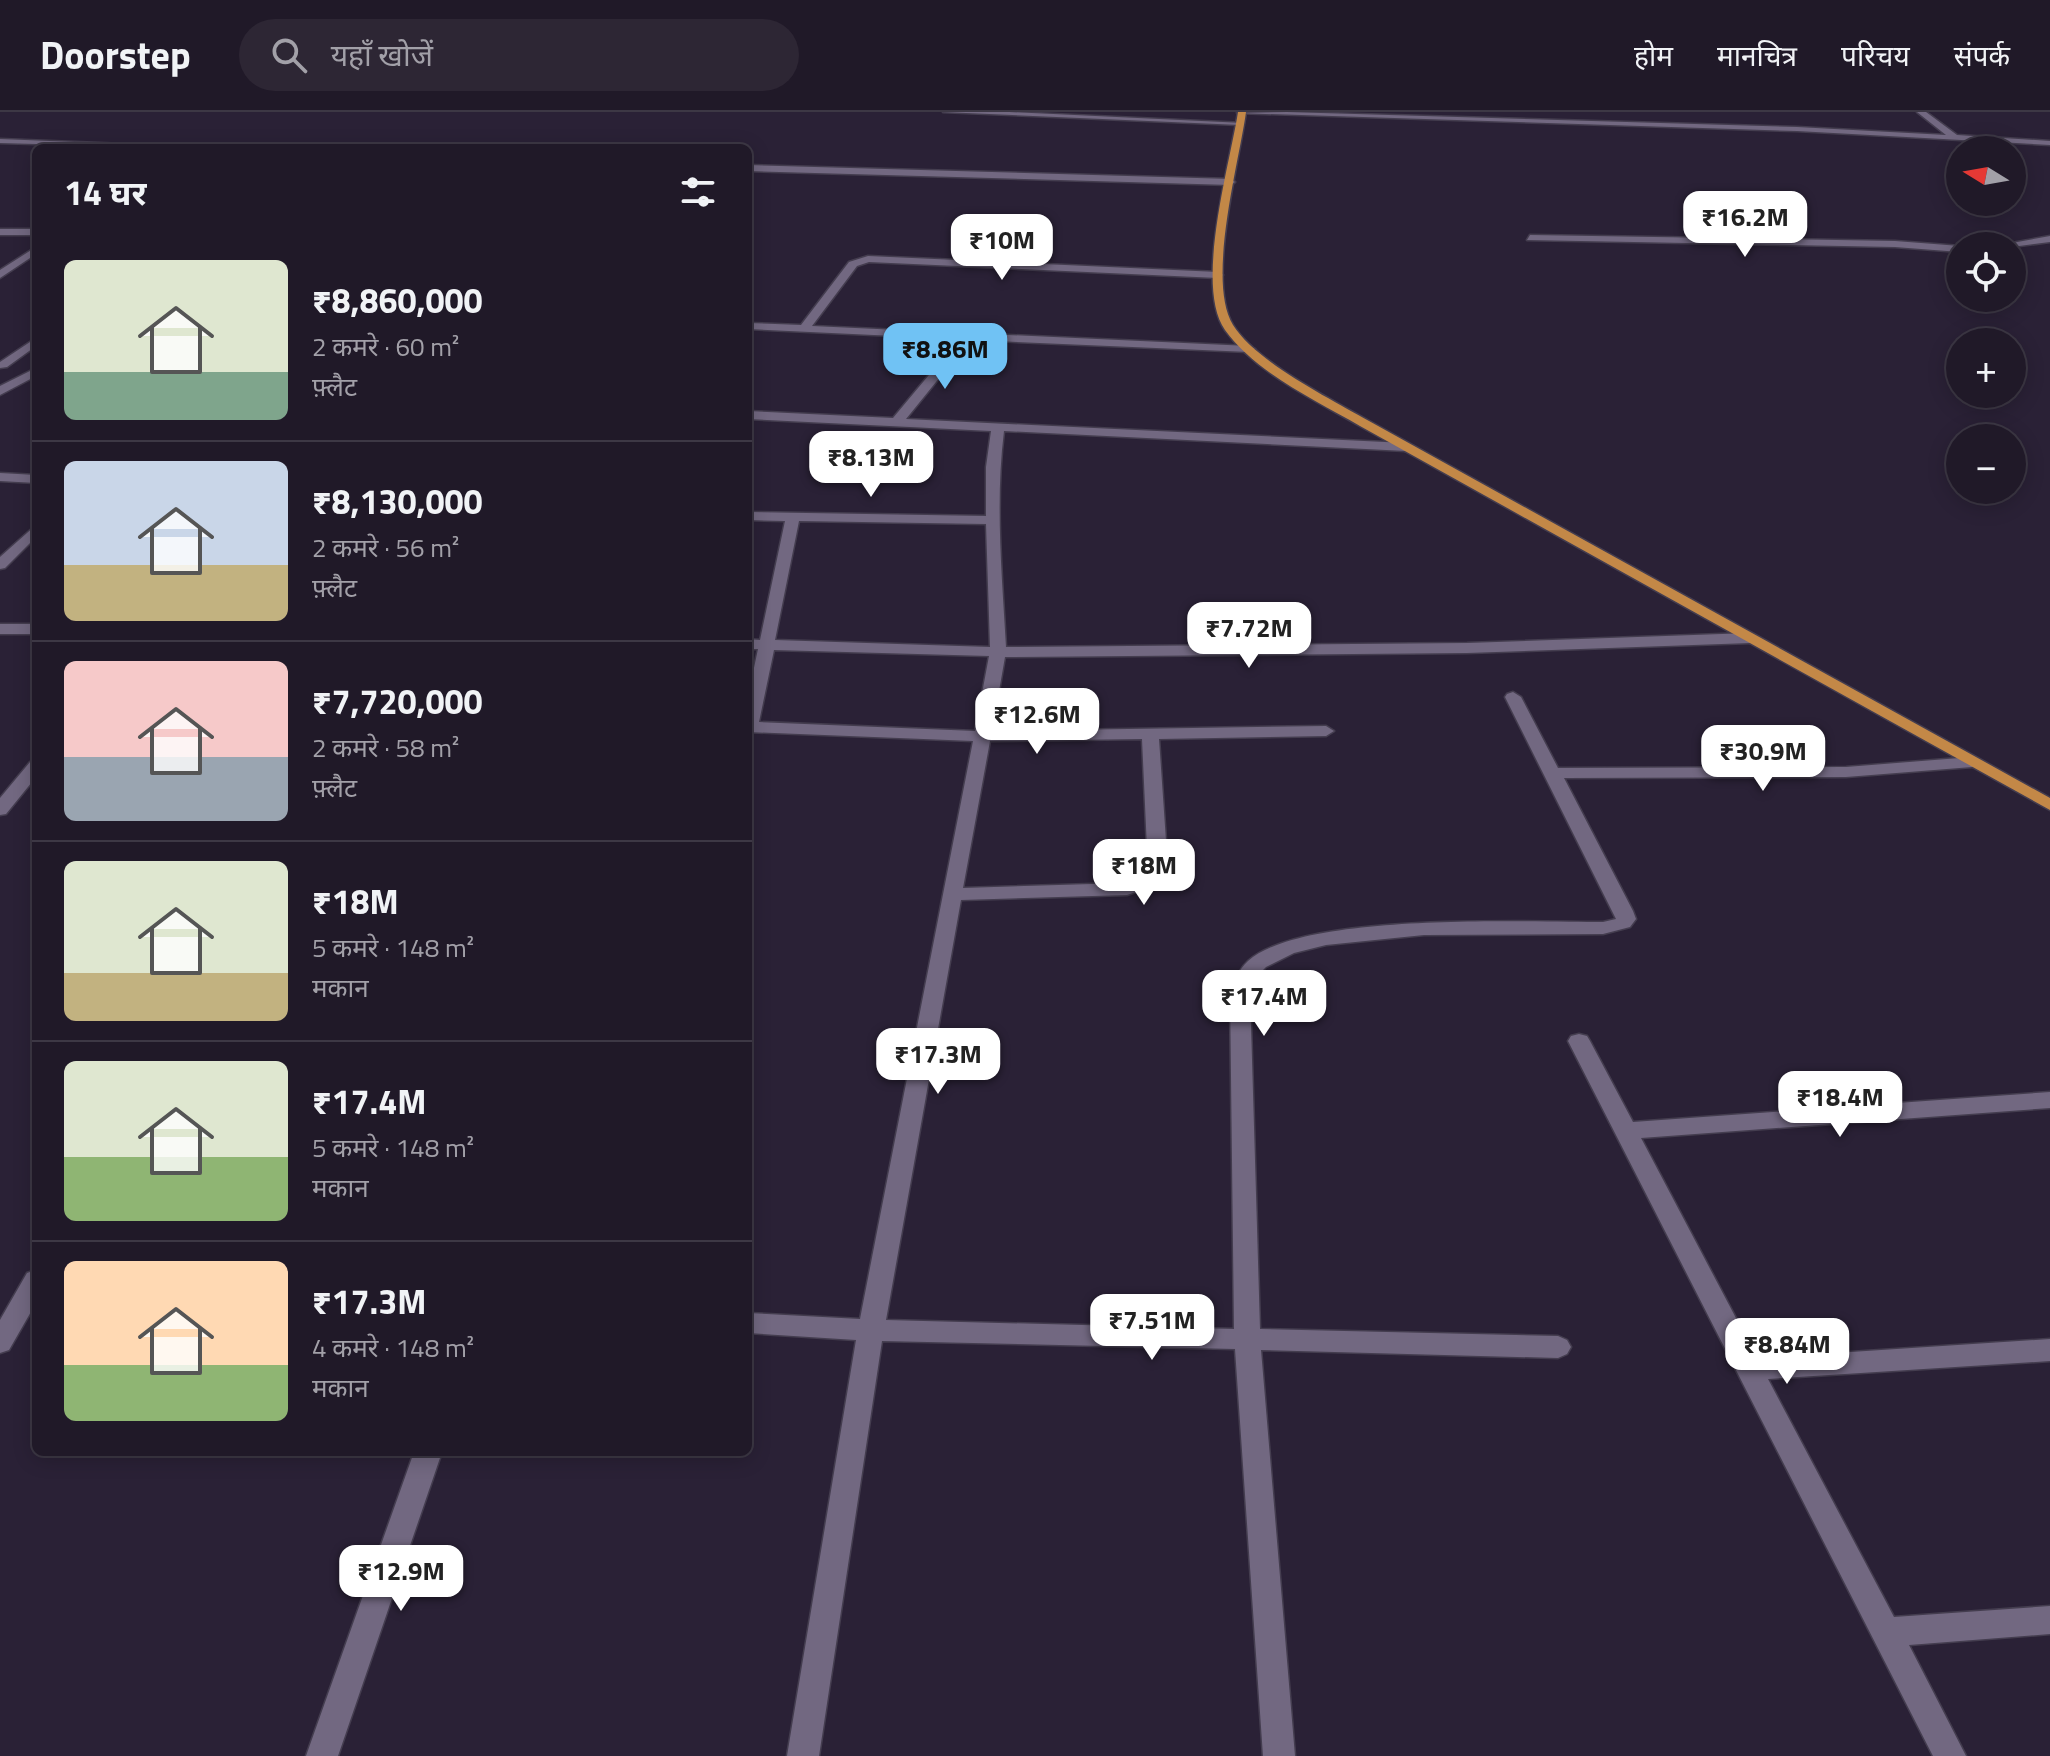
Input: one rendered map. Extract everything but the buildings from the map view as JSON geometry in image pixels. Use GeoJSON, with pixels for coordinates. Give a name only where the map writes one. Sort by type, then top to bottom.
{"type":"FeatureCollection","features":[{"type":"Feature","properties":{"kind":"main road"},"geometry":{"type":"LineString","coordinates":[[1241,116],[1218,275],[1221,307],[1229,329],[1249,349],[1313,392],[1406,447],[2050,805]]}},
{"type":"Feature","properties":{"kind":"street"},"geometry":{"type":"LineString","coordinates":[[947,112],[1797,129],[1946,137]]}},
{"type":"Feature","properties":{"kind":"street"},"geometry":{"type":"LineString","coordinates":[[1921,112],[1953,136]]}},
{"type":"Feature","properties":{"kind":"street"},"geometry":{"type":"LineString","coordinates":[[0,141],[75,144]]}},
{"type":"Feature","properties":{"kind":"street"},"geometry":{"type":"LineString","coordinates":[[2026,142],[2050,143]]}},
{"type":"Feature","properties":{"kind":"street"},"geometry":{"type":"LineString","coordinates":[[752,168],[1231,182]]}},
{"type":"Feature","properties":{"kind":"street"},"geometry":{"type":"LineString","coordinates":[[0,232],[32,232]]}},
{"type":"Feature","properties":{"kind":"street"},"geometry":{"type":"LineString","coordinates":[[1530,238],[1895,244],[1946,248]]}},
{"type":"Feature","properties":{"kind":"street"},"geometry":{"type":"LineString","coordinates":[[2026,242],[2050,239]]}},
{"type":"Feature","properties":{"kind":"street"},"geometry":{"type":"LineString","coordinates":[[0,275],[32,253]]}},
{"type":"Feature","properties":{"kind":"street"},"geometry":{"type":"LineString","coordinates":[[804,329],[853,264],[868,259],[1218,275]]}},
{"type":"Feature","properties":{"kind":"street"},"geometry":{"type":"LineString","coordinates":[[752,326],[1249,349]]}},
{"type":"Feature","properties":{"kind":"street"},"geometry":{"type":"LineString","coordinates":[[896,423],[966,337]]}},
{"type":"Feature","properties":{"kind":"street"},"geometry":{"type":"LineString","coordinates":[[2,365],[32,344]]}},
{"type":"Feature","properties":{"kind":"street"},"geometry":{"type":"LineString","coordinates":[[2,365],[32,369]]}},
{"type":"Feature","properties":{"kind":"street"},"geometry":{"type":"LineString","coordinates":[[0,391],[32,371]]}},
{"type":"Feature","properties":{"kind":"street"},"geometry":{"type":"LineString","coordinates":[[752,415],[1406,447]]}},
{"type":"Feature","properties":{"kind":"street"},"geometry":{"type":"LineString","coordinates":[[803,1756],[871,1330],[998,652],[993,467],[998,427]]}},
{"type":"Feature","properties":{"kind":"street"},"geometry":{"type":"LineString","coordinates":[[0,477],[32,479]]}},
{"type":"Feature","properties":{"kind":"street"},"geometry":{"type":"LineString","coordinates":[[752,516],[993,520]]}},
{"type":"Feature","properties":{"kind":"street"},"geometry":{"type":"LineString","coordinates":[[752,712],[793,516]]}},
{"type":"Feature","properties":{"kind":"street"},"geometry":{"type":"LineString","coordinates":[[0,565],[32,533]]}},
{"type":"Feature","properties":{"kind":"street"},"geometry":{"type":"LineString","coordinates":[[0,629],[32,629]]}},
{"type":"Feature","properties":{"kind":"street"},"geometry":{"type":"LineString","coordinates":[[752,644],[998,652],[1467,648],[1750,638]]}},
{"type":"Feature","properties":{"kind":"street"},"geometry":{"type":"LineString","coordinates":[[1279,1756],[1247,1339],[1240,992],[1247,973],[1260,961],[1290,948],[1337,938],[1429,930],[1603,928],[1623,923],[1626,919],[1623,911],[1513,697]]}},
{"type":"Feature","properties":{"kind":"street"},"geometry":{"type":"LineString","coordinates":[[752,727],[982,736],[1326,731]]}},
{"type":"Feature","properties":{"kind":"street"},"geometry":{"type":"LineString","coordinates":[[953,894],[1127,889],[1144,885],[1158,870],[1150,735]]}},
{"type":"Feature","properties":{"kind":"street"},"geometry":{"type":"LineString","coordinates":[[1551,773],[1846,772],[1972,762]]}},
{"type":"Feature","properties":{"kind":"street"},"geometry":{"type":"LineString","coordinates":[[0,810],[32,771]]}},
{"type":"Feature","properties":{"kind":"street"},"geometry":{"type":"LineString","coordinates":[[1579,1041],[1950,1756]]}},
{"type":"Feature","properties":{"kind":"street"},"geometry":{"type":"LineString","coordinates":[[1626,1131],[2050,1100]]}},
{"type":"Feature","properties":{"kind":"street"},"geometry":{"type":"LineString","coordinates":[[0,1343],[32,1286]]}},
{"type":"Feature","properties":{"kind":"street"},"geometry":{"type":"LineString","coordinates":[[752,1323],[871,1330],[1558,1347]]}},
{"type":"Feature","properties":{"kind":"street"},"geometry":{"type":"LineString","coordinates":[[1750,1369],[2050,1350]]}},
{"type":"Feature","properties":{"kind":"street"},"geometry":{"type":"LineString","coordinates":[[322,1756],[427,1456]]}},
{"type":"Feature","properties":{"kind":"street"},"geometry":{"type":"LineString","coordinates":[[1886,1632],[2050,1620]]}}]}
